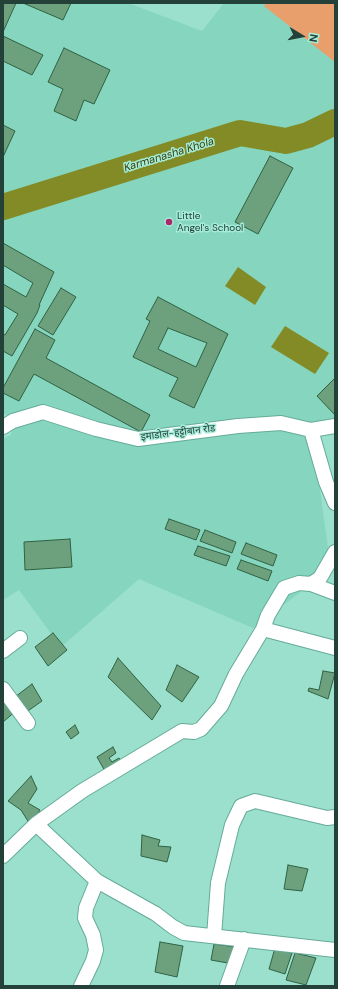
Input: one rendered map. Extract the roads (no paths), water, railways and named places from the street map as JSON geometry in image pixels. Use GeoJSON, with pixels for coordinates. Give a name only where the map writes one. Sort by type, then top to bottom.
{"type":"FeatureCollection","features":[{"type":"Feature","properties":{"kind":"street","name":"इमाडोल-हट्टीबान रोड"},"geometry":{"type":"LineString","coordinates":[[3,427],[13,421],[43,412],[96,429],[138,439],[238,426],[281,423],[311,430],[335,426]]}},
{"type":"Feature","properties":{"kind":"street"},"geometry":{"type":"LineString","coordinates":[[311,430],[326,482],[335,503]]}},
{"type":"Feature","properties":{"kind":"street"},"geometry":{"type":"LineString","coordinates":[[311,584],[320,578],[335,552]]}},
{"type":"Feature","properties":{"kind":"street"},"geometry":{"type":"LineString","coordinates":[[3,856],[36,824],[82,790],[182,731],[194,732],[201,729],[221,706],[236,674],[263,629],[268,615],[284,588],[299,583],[311,584],[335,593]]}},
{"type":"Feature","properties":{"kind":"street"},"geometry":{"type":"LineString","coordinates":[[263,629],[335,648]]}},
{"type":"Feature","properties":{"kind":"street"},"geometry":{"type":"LineString","coordinates":[[3,651],[20,638]]}},
{"type":"Feature","properties":{"kind":"street"},"geometry":{"type":"LineString","coordinates":[[3,689],[28,724]]}},
{"type":"Feature","properties":{"kind":"street"},"geometry":{"type":"LineString","coordinates":[[214,936],[218,883],[232,825],[241,806],[255,801],[327,818],[335,817]]}},
{"type":"Feature","properties":{"kind":"street"},"geometry":{"type":"LineString","coordinates":[[36,824],[97,881],[156,914],[173,928],[184,933],[244,938],[335,950]]}},
{"type":"Feature","properties":{"kind":"street"},"geometry":{"type":"LineString","coordinates":[[81,986],[94,961],[96,950],[93,935],[85,918],[86,908],[97,881]]}},
{"type":"Feature","properties":{"kind":"street"},"geometry":{"type":"LineString","coordinates":[[227,986],[244,938]]}},
{"type":"Feature","properties":{"kind":"waterway","name":"Karmanasha Khola"},"geometry":{"type":"LineString","coordinates":[[3,207],[240,133],[286,141],[308,135],[335,122]]}},
{"type":"Feature","properties":{"kind":"place","name":"Little Angel's School"},"geometry":{"type":"Point","coordinates":[169,222]}}]}
